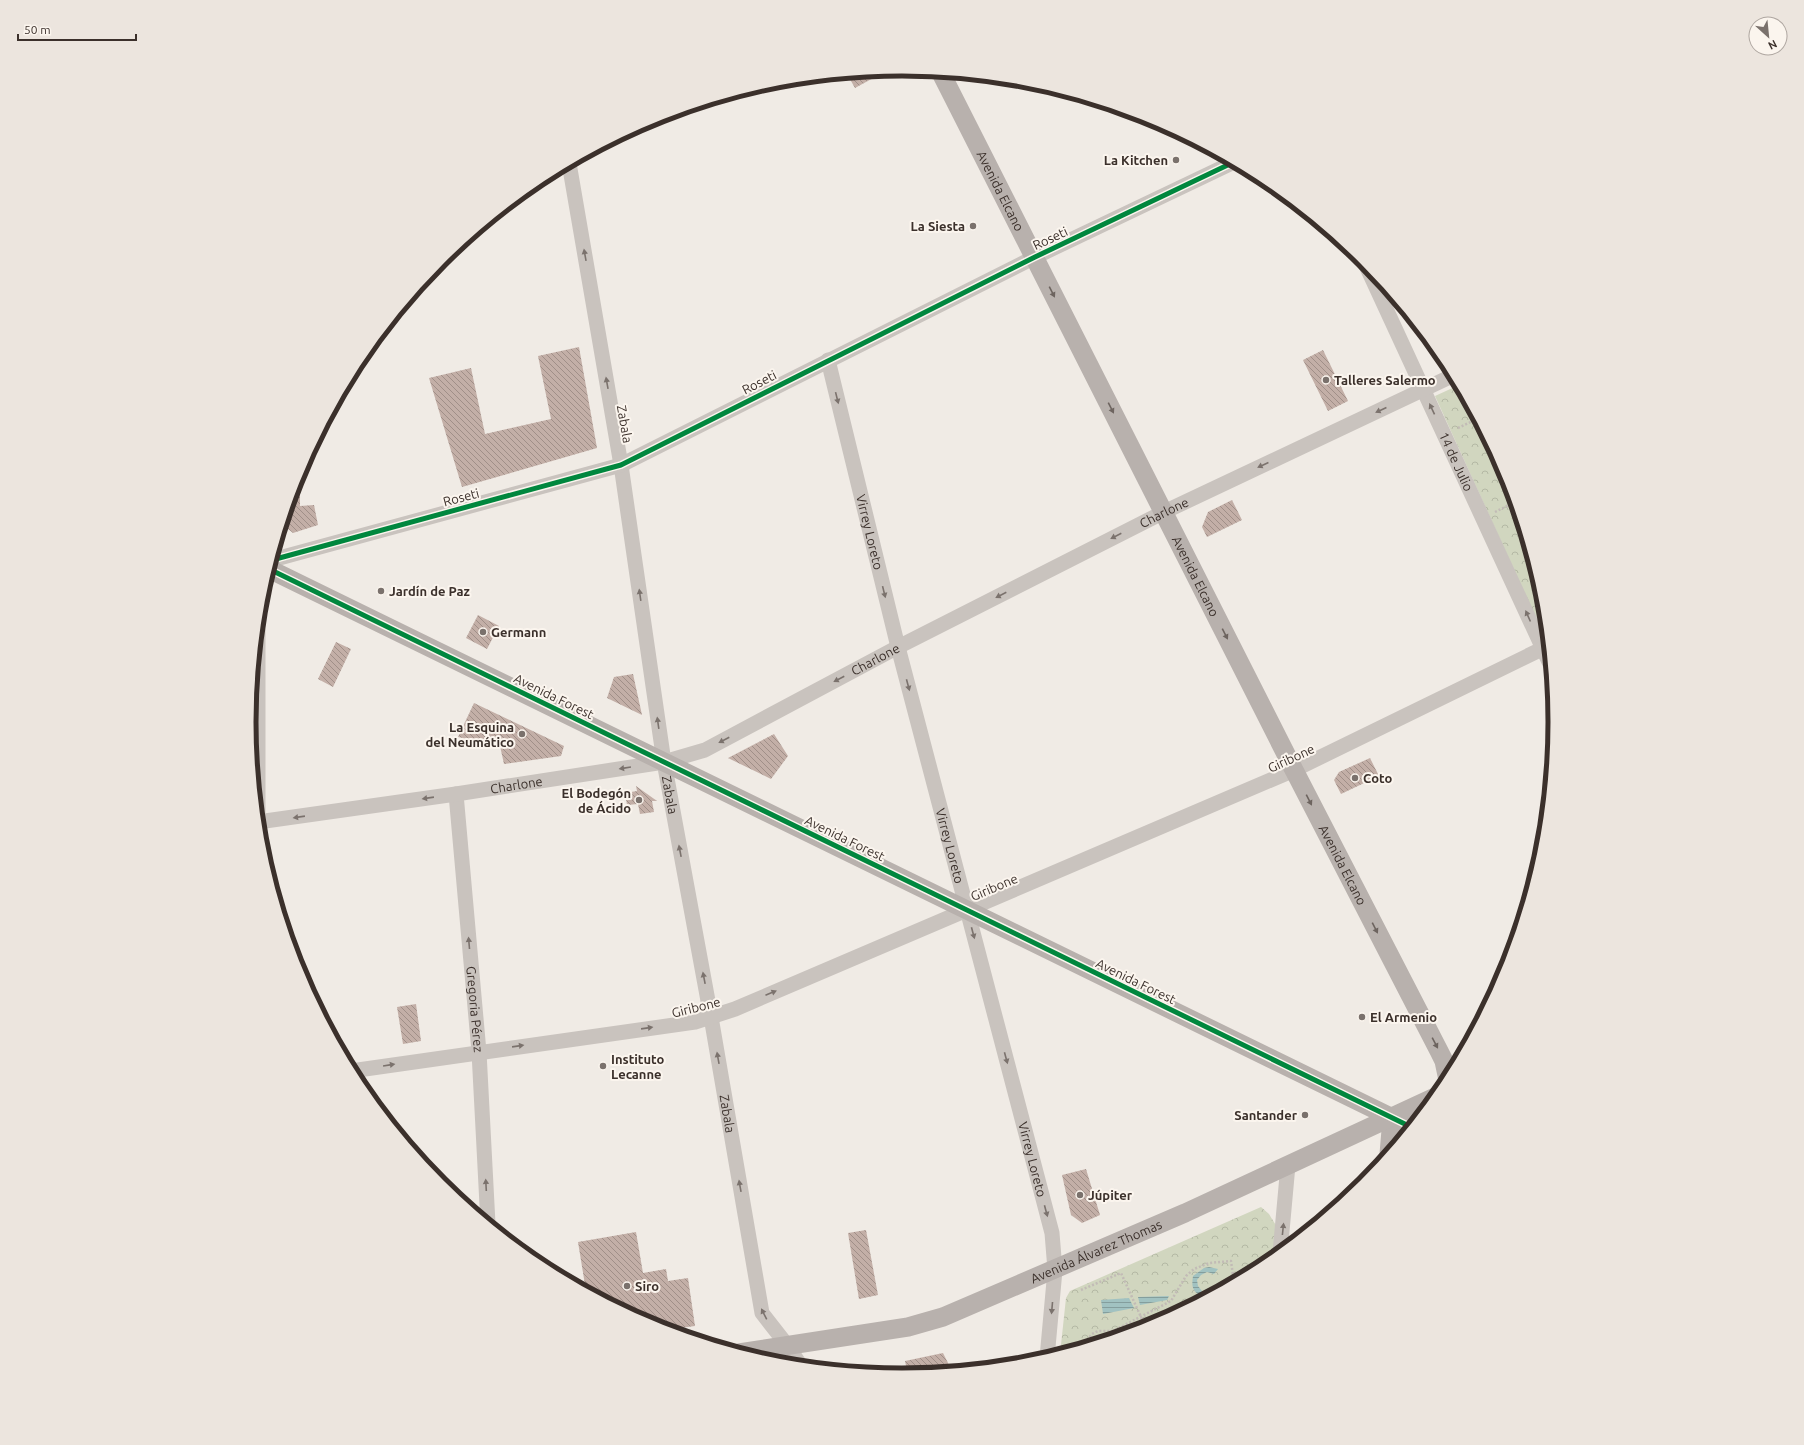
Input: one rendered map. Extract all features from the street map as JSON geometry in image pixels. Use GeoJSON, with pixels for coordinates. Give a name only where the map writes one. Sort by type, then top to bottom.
{"type":"FeatureCollection","features":[{"type":"Feature","properties":{"kind":"main road","name":"Avenida Elcano"},"geometry":{"type":"LineString","coordinates":[[943,77],[1294,770],[1440,1051],[1446,1072]]}},
{"type":"Feature","properties":{"kind":"main road","name":"Avenida Forest"},"geometry":{"type":"LineString","coordinates":[[274,571],[1407,1125]]}},
{"type":"Feature","properties":{"kind":"main road","name":"Avenida Álvarez Thomas"},"geometry":{"type":"LineString","coordinates":[[751,1351],[908,1327],[960,1310],[1185,1213],[1426,1102]]}},
{"type":"Feature","properties":{"kind":"main road"},"geometry":{"type":"LineString","coordinates":[[1390,1147],[1392,1118]]}},
{"type":"Feature","properties":{"kind":"street","name":"Roseti"},"geometry":{"type":"LineString","coordinates":[[277,559],[621,465],[1034,257],[1228,165]]}},
{"type":"Feature","properties":{"kind":"street","name":"Zabala"},"geometry":{"type":"LineString","coordinates":[[570,169],[621,465],[664,762],[711,1017],[762,1313],[787,1345],[796,1360]]}},
{"type":"Feature","properties":{"kind":"street","name":"14 de Julio"},"geometry":{"type":"LineString","coordinates":[[1372,279],[1544,644]]}},
{"type":"Feature","properties":{"kind":"street","name":"Virrey Loreto"},"geometry":{"type":"LineString","coordinates":[[828,360],[898,647],[1052,1233],[1055,1270],[1048,1352]]}},
{"type":"Feature","properties":{"kind":"street","name":"Charlone"},"geometry":{"type":"LineString","coordinates":[[263,821],[456,794],[664,762],[705,750],[898,647],[1164,512],[1449,378]]}},
{"type":"Feature","properties":{"kind":"street","name":"Giribone"},"geometry":{"type":"LineString","coordinates":[[357,1070],[695,1022],[742,1006],[1294,770],[1544,648]]}},
{"type":"Feature","properties":{"kind":"street"},"geometry":{"type":"LineString","coordinates":[[258,670],[258,776]]}},
{"type":"Feature","properties":{"kind":"street","name":"Gregoria Pérez"},"geometry":{"type":"LineString","coordinates":[[456,794],[478,1052],[488,1218]]}},
{"type":"Feature","properties":{"kind":"street"},"geometry":{"type":"LineString","coordinates":[[1281,1246],[1288,1165]]}},
{"type":"Feature","properties":{"kind":"path"},"geometry":{"type":"LineString","coordinates":[[1444,434],[1473,421]]}},
{"type":"Feature","properties":{"kind":"path"},"geometry":{"type":"LineString","coordinates":[[1498,510],[1510,504]]}},
{"type":"Feature","properties":{"kind":"path"},"geometry":{"type":"LineString","coordinates":[[1085,1342],[1092,1334],[1113,1331],[1171,1301],[1186,1276],[1194,1269],[1209,1263],[1231,1261],[1233,1277]]}},
{"type":"Feature","properties":{"kind":"path"},"geometry":{"type":"LineString","coordinates":[[1081,1290],[1121,1273],[1143,1322]]}},
{"type":"Feature","properties":{"kind":"green space"},"geometry":{"type":"Polygon","coordinates":[[[1455,387],[1482,437],[1499,475],[1514,515],[1536,596],[1542,631],[1435,396],[1455,387]]]}},
{"type":"Feature","properties":{"kind":"green space"},"geometry":{"type":"Polygon","coordinates":[[[1261,1207],[1269,1214],[1277,1227],[1273,1251],[1225,1282],[1188,1302],[1149,1320],[1110,1335],[1061,1349],[1066,1298],[1070,1291],[1261,1207]]]}},
{"type":"Feature","properties":{"kind":"water"},"geometry":{"type":"Polygon","coordinates":[[[1209,1267],[1218,1269],[1214,1274],[1207,1272],[1201,1275],[1197,1280],[1198,1286],[1202,1291],[1199,1295],[1193,1288],[1193,1276],[1204,1268],[1209,1267]]]}},
{"type":"Feature","properties":{"kind":"water"},"geometry":{"type":"Polygon","coordinates":[[[1169,1296],[1167,1300],[1140,1305],[1138,1297],[1169,1296]]]}},
{"type":"Feature","properties":{"kind":"water"},"geometry":{"type":"Polygon","coordinates":[[[1129,1298],[1134,1308],[1103,1314],[1101,1300],[1129,1298]]]}},
{"type":"Feature","properties":{"kind":"building"},"geometry":{"type":"Polygon","coordinates":[[[876,77],[855,88],[849,78],[876,77]]]}},
{"type":"Feature","properties":{"kind":"building"},"geometry":{"type":"Polygon","coordinates":[[[579,347],[597,448],[462,487],[429,378],[471,368],[485,434],[551,419],[538,356],[579,347]]]}},
{"type":"Feature","properties":{"kind":"building","name":"Talleres Salermo"},"geometry":{"type":"Polygon","coordinates":[[[1323,350],[1348,401],[1328,411],[1303,360],[1323,350]]]}},
{"type":"Feature","properties":{"kind":"building"},"geometry":{"type":"Polygon","coordinates":[[[300,488],[300,506],[314,505],[318,525],[293,533],[286,527],[300,488]]]}},
{"type":"Feature","properties":{"kind":"building"},"geometry":{"type":"Polygon","coordinates":[[[1232,500],[1242,520],[1207,537],[1202,527],[1208,512],[1232,500]]]}},
{"type":"Feature","properties":{"kind":"building","name":"Germann"},"geometry":{"type":"Polygon","coordinates":[[[478,615],[499,626],[487,649],[466,638],[478,615]]]}},
{"type":"Feature","properties":{"kind":"building"},"geometry":{"type":"Polygon","coordinates":[[[336,642],[351,649],[333,687],[318,679],[336,642]]]}},
{"type":"Feature","properties":{"kind":"building"},"geometry":{"type":"Polygon","coordinates":[[[633,674],[642,715],[607,698],[614,677],[633,674]]]}},
{"type":"Feature","properties":{"kind":"building"},"geometry":{"type":"Polygon","coordinates":[[[474,703],[564,746],[561,756],[504,764],[500,746],[458,737],[474,703]]]}},
{"type":"Feature","properties":{"kind":"building"},"geometry":{"type":"Polygon","coordinates":[[[774,734],[788,756],[771,779],[728,758],[774,734]]]}},
{"type":"Feature","properties":{"kind":"building","name":"Coto"},"geometry":{"type":"Polygon","coordinates":[[[1370,758],[1379,776],[1341,794],[1334,780],[1339,772],[1370,758]]]}},
{"type":"Feature","properties":{"kind":"building","name":"El Bodegón de Ácido"},"geometry":{"type":"Polygon","coordinates":[[[636,786],[657,801],[652,801],[654,812],[640,814],[638,804],[627,805],[625,793],[637,791],[636,786]]]}},
{"type":"Feature","properties":{"kind":"building"},"geometry":{"type":"Polygon","coordinates":[[[416,1004],[421,1041],[403,1044],[397,1007],[416,1004]]]}},
{"type":"Feature","properties":{"kind":"building","name":"Júpiter"},"geometry":{"type":"Polygon","coordinates":[[[1086,1169],[1100,1215],[1082,1223],[1071,1215],[1062,1175],[1086,1169]]]}},
{"type":"Feature","properties":{"kind":"building"},"geometry":{"type":"Polygon","coordinates":[[[866,1230],[878,1295],[859,1299],[848,1233],[866,1230]]]}},
{"type":"Feature","properties":{"kind":"building","name":"Siro"},"geometry":{"type":"Polygon","coordinates":[[[636,1232],[643,1273],[666,1269],[668,1281],[688,1278],[695,1326],[677,1328],[616,1302],[585,1285],[578,1242],[636,1232]]]}},
{"type":"Feature","properties":{"kind":"building"},"geometry":{"type":"Polygon","coordinates":[[[943,1353],[950,1367],[907,1369],[905,1361],[943,1353]]]}},
{"type":"Feature","properties":{"kind":"cycle path"},"geometry":{"type":"LineString","coordinates":[[277,559],[621,465],[1035,257],[1228,165]]}},
{"type":"Feature","properties":{"kind":"cycle path"},"geometry":{"type":"LineString","coordinates":[[274,571],[1407,1125]]}},
{"type":"Feature","properties":{"kind":"place","name":"La Kitchen"},"geometry":{"type":"Point","coordinates":[1176,160]}},
{"type":"Feature","properties":{"kind":"place","name":"La Siesta"},"geometry":{"type":"Point","coordinates":[973,226]}},
{"type":"Feature","properties":{"kind":"place","name":"Talleres Salermo"},"geometry":{"type":"Point","coordinates":[1326,380]}},
{"type":"Feature","properties":{"kind":"place","name":"Jardín de Paz"},"geometry":{"type":"Point","coordinates":[381,591]}},
{"type":"Feature","properties":{"kind":"place","name":"Germann"},"geometry":{"type":"Point","coordinates":[483,632]}},
{"type":"Feature","properties":{"kind":"place","name":"La Esquina del Neumático"},"geometry":{"type":"Point","coordinates":[522,734]}},
{"type":"Feature","properties":{"kind":"place","name":"Coto"},"geometry":{"type":"Point","coordinates":[1355,778]}},
{"type":"Feature","properties":{"kind":"place","name":"El Bodegón de Ácido"},"geometry":{"type":"Point","coordinates":[639,800]}},
{"type":"Feature","properties":{"kind":"place","name":"El Armenio"},"geometry":{"type":"Point","coordinates":[1362,1017]}},
{"type":"Feature","properties":{"kind":"place","name":"Instituto Lecanne"},"geometry":{"type":"Point","coordinates":[603,1066]}},
{"type":"Feature","properties":{"kind":"place","name":"Santander"},"geometry":{"type":"Point","coordinates":[1305,1115]}},
{"type":"Feature","properties":{"kind":"place","name":"Júpiter"},"geometry":{"type":"Point","coordinates":[1080,1195]}},
{"type":"Feature","properties":{"kind":"place","name":"Siro"},"geometry":{"type":"Point","coordinates":[627,1286]}}]}
